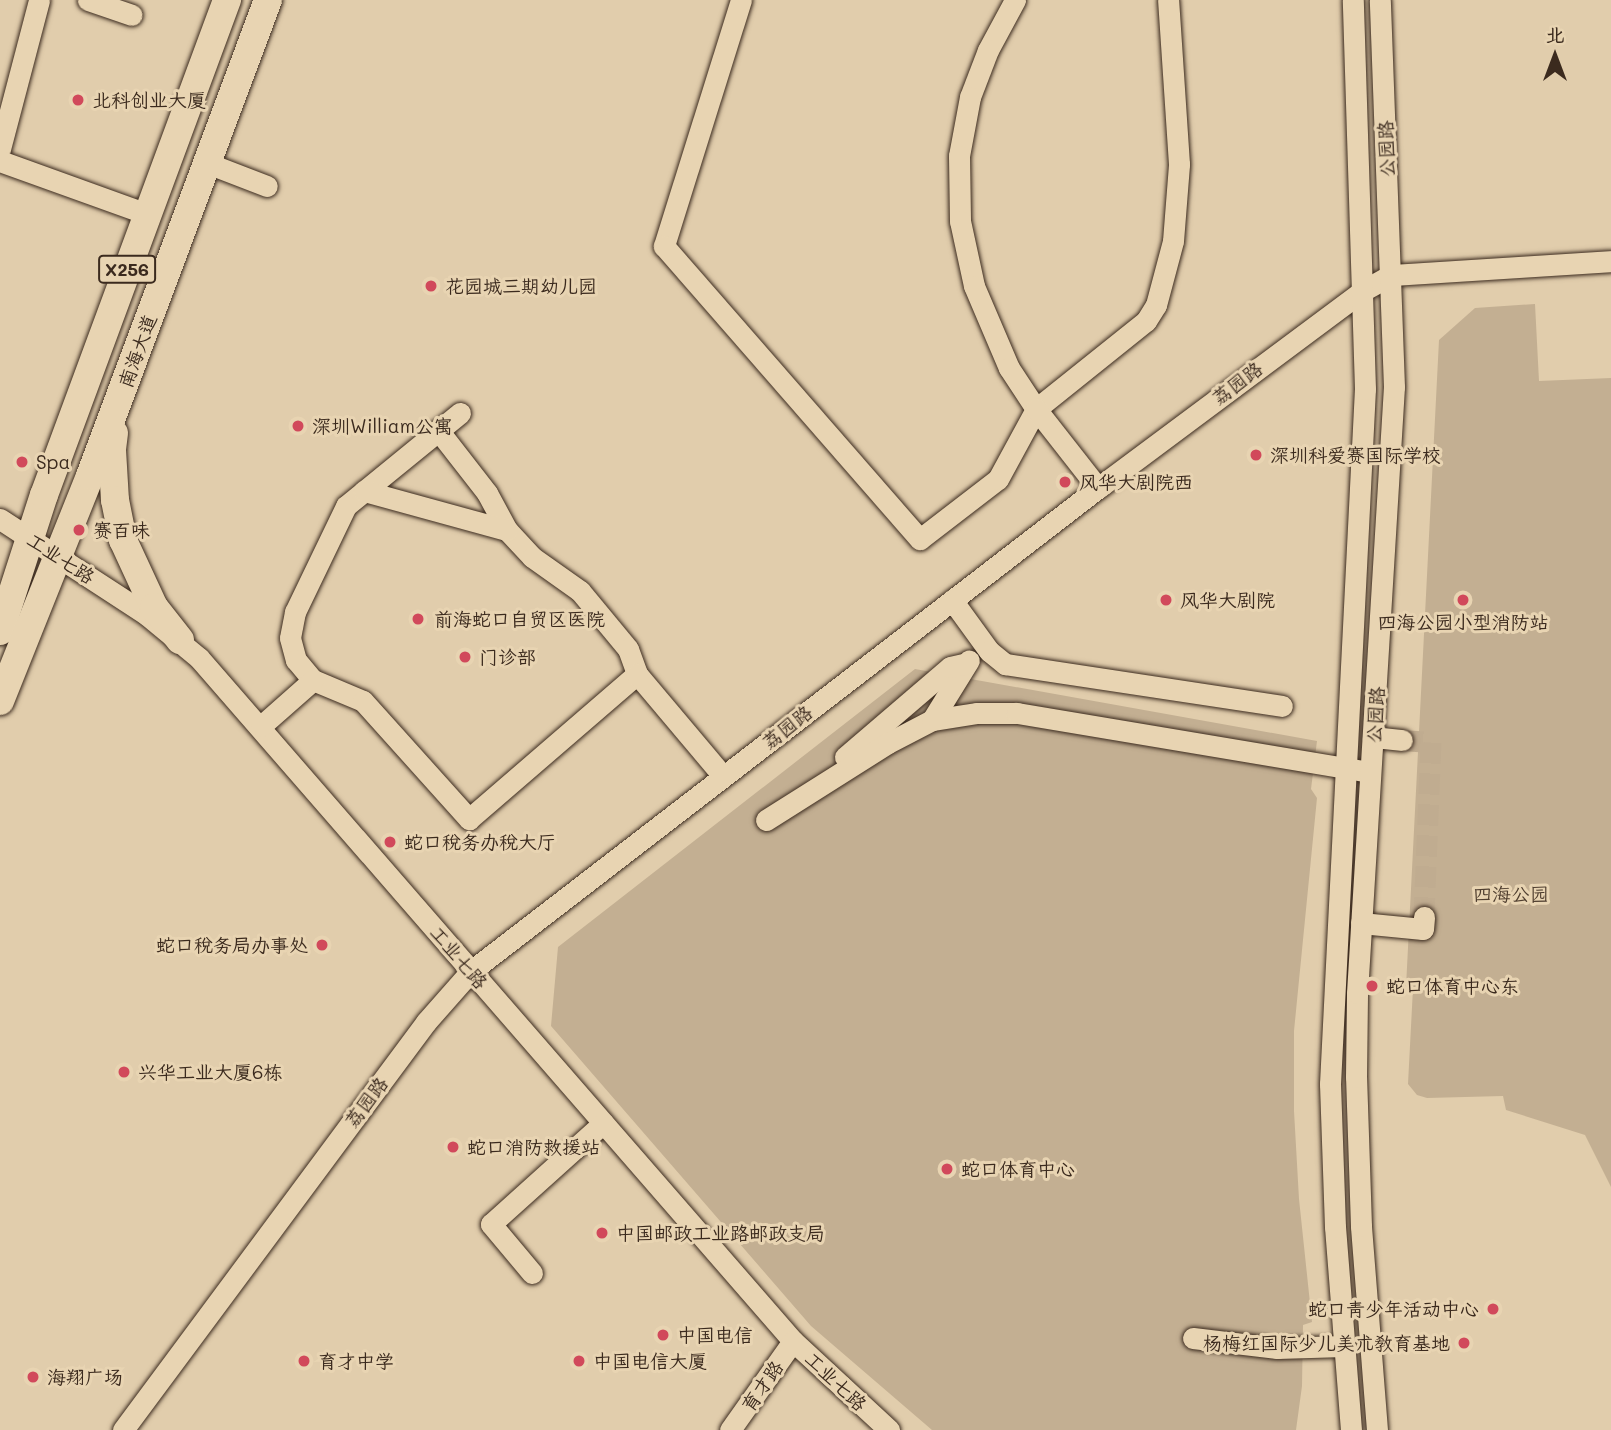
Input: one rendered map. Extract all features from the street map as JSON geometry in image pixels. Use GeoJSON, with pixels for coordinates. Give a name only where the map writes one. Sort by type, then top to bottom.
{"type":"FeatureCollection","features":[{"type":"Feature","properties":{"kind":"main road","name":"南海大道"},"geometry":{"type":"LineString","coordinates":[[0,631],[147,214],[227,0]]}},
{"type":"Feature","properties":{"kind":"main road","name":"南海大道"},"geometry":{"type":"LineString","coordinates":[[0,701],[119,400],[268,0]]}},
{"type":"Feature","properties":{"kind":"main road"},"geometry":{"type":"LineString","coordinates":[[119,400],[112,450],[115,500],[123,540],[155,607],[180,640]]}},
{"type":"Feature","properties":{"kind":"street"},"geometry":{"type":"LineString","coordinates":[[0,149],[38,0]]}},
{"type":"Feature","properties":{"kind":"street"},"geometry":{"type":"LineString","coordinates":[[88,0],[132,15]]}},
{"type":"Feature","properties":{"kind":"street"},"geometry":{"type":"LineString","coordinates":[[741,0],[664,246],[920,539],[998,478],[1037,409],[1146,321],[1156,304],[1173,241],[1179,164],[1168,0]]}},
{"type":"Feature","properties":{"kind":"street"},"geometry":{"type":"LineString","coordinates":[[1015,0],[988,50],[970,97],[960,146],[958,186],[967,260],[984,315],[1009,369],[1098,488]]}},
{"type":"Feature","properties":{"kind":"street","name":"公园路"},"geometry":{"type":"LineString","coordinates":[[1351,1430],[1331,1152],[1330,1084],[1364,439],[1364,290],[1353,0]]}},
{"type":"Feature","properties":{"kind":"street","name":"公园路"},"geometry":{"type":"LineString","coordinates":[[1377,1430],[1357,1154],[1357,993],[1393,427],[1391,275],[1380,0]]}},
{"type":"Feature","properties":{"kind":"street"},"geometry":{"type":"LineString","coordinates":[[0,161],[147,214]]}},
{"type":"Feature","properties":{"kind":"street"},"geometry":{"type":"LineString","coordinates":[[207,163],[267,186]]}},
{"type":"Feature","properties":{"kind":"street","name":"荔园路"},"geometry":{"type":"LineString","coordinates":[[123,1430],[426,1022],[471,971],[1098,488],[1364,290],[1391,275],[1611,261]]}},
{"type":"Feature","properties":{"kind":"street"},"geometry":{"type":"LineString","coordinates":[[460,413],[346,506],[292,619],[291,649],[313,680],[363,701],[469,819],[637,674]]}},
{"type":"Feature","properties":{"kind":"street"},"geometry":{"type":"LineString","coordinates":[[438,430],[487,493],[507,530],[531,557],[580,591],[628,649],[637,674],[723,776]]}},
{"type":"Feature","properties":{"kind":"street"},"geometry":{"type":"LineString","coordinates":[[364,491],[507,530]]}},
{"type":"Feature","properties":{"kind":"street","name":"工业七路"},"geometry":{"type":"LineString","coordinates":[[0,519],[180,640],[261,726],[793,1341],[889,1430]]}},
{"type":"Feature","properties":{"kind":"street"},"geometry":{"type":"LineString","coordinates":[[952,600],[981,641],[1004,664],[1282,706]]}},
{"type":"Feature","properties":{"kind":"street"},"geometry":{"type":"LineString","coordinates":[[932,720],[981,641]]}},
{"type":"Feature","properties":{"kind":"street"},"geometry":{"type":"LineString","coordinates":[[793,799],[950,667],[967,663]]}},
{"type":"Feature","properties":{"kind":"street"},"geometry":{"type":"LineString","coordinates":[[261,726],[313,680]]}},
{"type":"Feature","properties":{"kind":"street"},"geometry":{"type":"LineString","coordinates":[[766,820],[888,743],[932,720],[977,713],[1017,713],[1371,773]]}},
{"type":"Feature","properties":{"kind":"street"},"geometry":{"type":"LineString","coordinates":[[1373,737],[1402,740]]}},
{"type":"Feature","properties":{"kind":"street"},"geometry":{"type":"LineString","coordinates":[[1361,923],[1423,929],[1424,917]]}},
{"type":"Feature","properties":{"kind":"street"},"geometry":{"type":"LineString","coordinates":[[531,1273],[491,1224],[603,1123]]}},
{"type":"Feature","properties":{"kind":"street"},"geometry":{"type":"LineString","coordinates":[[1194,1338],[1277,1348],[1344,1346]]}},
{"type":"Feature","properties":{"kind":"street","name":"育才路"},"geometry":{"type":"LineString","coordinates":[[730,1430],[793,1341]]}},
{"type":"Feature","properties":{"kind":"green space","name":"四海公园"},"geometry":{"type":"Polygon","coordinates":[[[1535,304],[1539,381],[1611,378],[1611,1187],[1585,1135],[1506,1110],[1503,1096],[1427,1098],[1417,1095],[1408,1084],[1413,988],[1406,987],[1439,340],[1475,308],[1535,304]]]}},
{"type":"Feature","properties":{"kind":"green space","name":"蛇口体育中心"},"geometry":{"type":"Polygon","coordinates":[[[915,669],[1317,741],[1311,789],[1317,798],[1294,1031],[1294,1111],[1299,1199],[1312,1322],[1303,1325],[1302,1386],[1296,1430],[932,1430],[811,1326],[551,1026],[558,947],[915,669]]]}},
{"type":"Feature","properties":{"kind":"tunnel"},"geometry":{"type":"LineString","coordinates":[[1402,740],[1431,742],[1424,917]]}},
{"type":"Feature","properties":{"kind":"place","name":"北科创业大厦"},"geometry":{"type":"Point","coordinates":[78,100]}},
{"type":"Feature","properties":{"kind":"place","name":"花园城三期幼儿园"},"geometry":{"type":"Point","coordinates":[431,286]}},
{"type":"Feature","properties":{"kind":"place","name":"深圳William公寓"},"geometry":{"type":"Point","coordinates":[298,426]}},
{"type":"Feature","properties":{"kind":"place","name":"深圳科爱赛国际学校"},"geometry":{"type":"Point","coordinates":[1256,455]}},
{"type":"Feature","properties":{"kind":"place","name":"Spa"},"geometry":{"type":"Point","coordinates":[22,462]}},
{"type":"Feature","properties":{"kind":"place","name":"风华大剧院西"},"geometry":{"type":"Point","coordinates":[1065,482]}},
{"type":"Feature","properties":{"kind":"place","name":"赛百味"},"geometry":{"type":"Point","coordinates":[79,530]}},
{"type":"Feature","properties":{"kind":"place","name":"风华大剧院"},"geometry":{"type":"Point","coordinates":[1166,600]}},
{"type":"Feature","properties":{"kind":"place","name":"四海公园小型消防站"},"geometry":{"type":"Point","coordinates":[1463,600]}},
{"type":"Feature","properties":{"kind":"place","name":"前海蛇口自贸区医院"},"geometry":{"type":"Point","coordinates":[418,619]}},
{"type":"Feature","properties":{"kind":"place","name":"门诊部"},"geometry":{"type":"Point","coordinates":[465,657]}},
{"type":"Feature","properties":{"kind":"place","name":"蛇口税务办税大厅"},"geometry":{"type":"Point","coordinates":[390,842]}},
{"type":"Feature","properties":{"kind":"place","name":"蛇口税务局办事处"},"geometry":{"type":"Point","coordinates":[322,945]}},
{"type":"Feature","properties":{"kind":"place","name":"蛇口体育中心东"},"geometry":{"type":"Point","coordinates":[1372,986]}},
{"type":"Feature","properties":{"kind":"place","name":"兴华工业大厦6栋"},"geometry":{"type":"Point","coordinates":[124,1072]}},
{"type":"Feature","properties":{"kind":"place","name":"蛇口消防救援站"},"geometry":{"type":"Point","coordinates":[453,1147]}},
{"type":"Feature","properties":{"kind":"place","name":"蛇口体育中心"},"geometry":{"type":"Point","coordinates":[947,1169]}},
{"type":"Feature","properties":{"kind":"place","name":"中国邮政工业路邮政支局"},"geometry":{"type":"Point","coordinates":[602,1233]}},
{"type":"Feature","properties":{"kind":"place","name":"蛇口青少年活动中心"},"geometry":{"type":"Point","coordinates":[1493,1309]}},
{"type":"Feature","properties":{"kind":"place","name":"中国电信"},"geometry":{"type":"Point","coordinates":[663,1335]}},
{"type":"Feature","properties":{"kind":"place","name":"杨梅红国际少儿美术教育基地"},"geometry":{"type":"Point","coordinates":[1464,1343]}},
{"type":"Feature","properties":{"kind":"place","name":"育才中学"},"geometry":{"type":"Point","coordinates":[304,1361]}},
{"type":"Feature","properties":{"kind":"place","name":"中国电信大厦"},"geometry":{"type":"Point","coordinates":[579,1361]}},
{"type":"Feature","properties":{"kind":"place","name":"海翔广场"},"geometry":{"type":"Point","coordinates":[33,1377]}}]}
